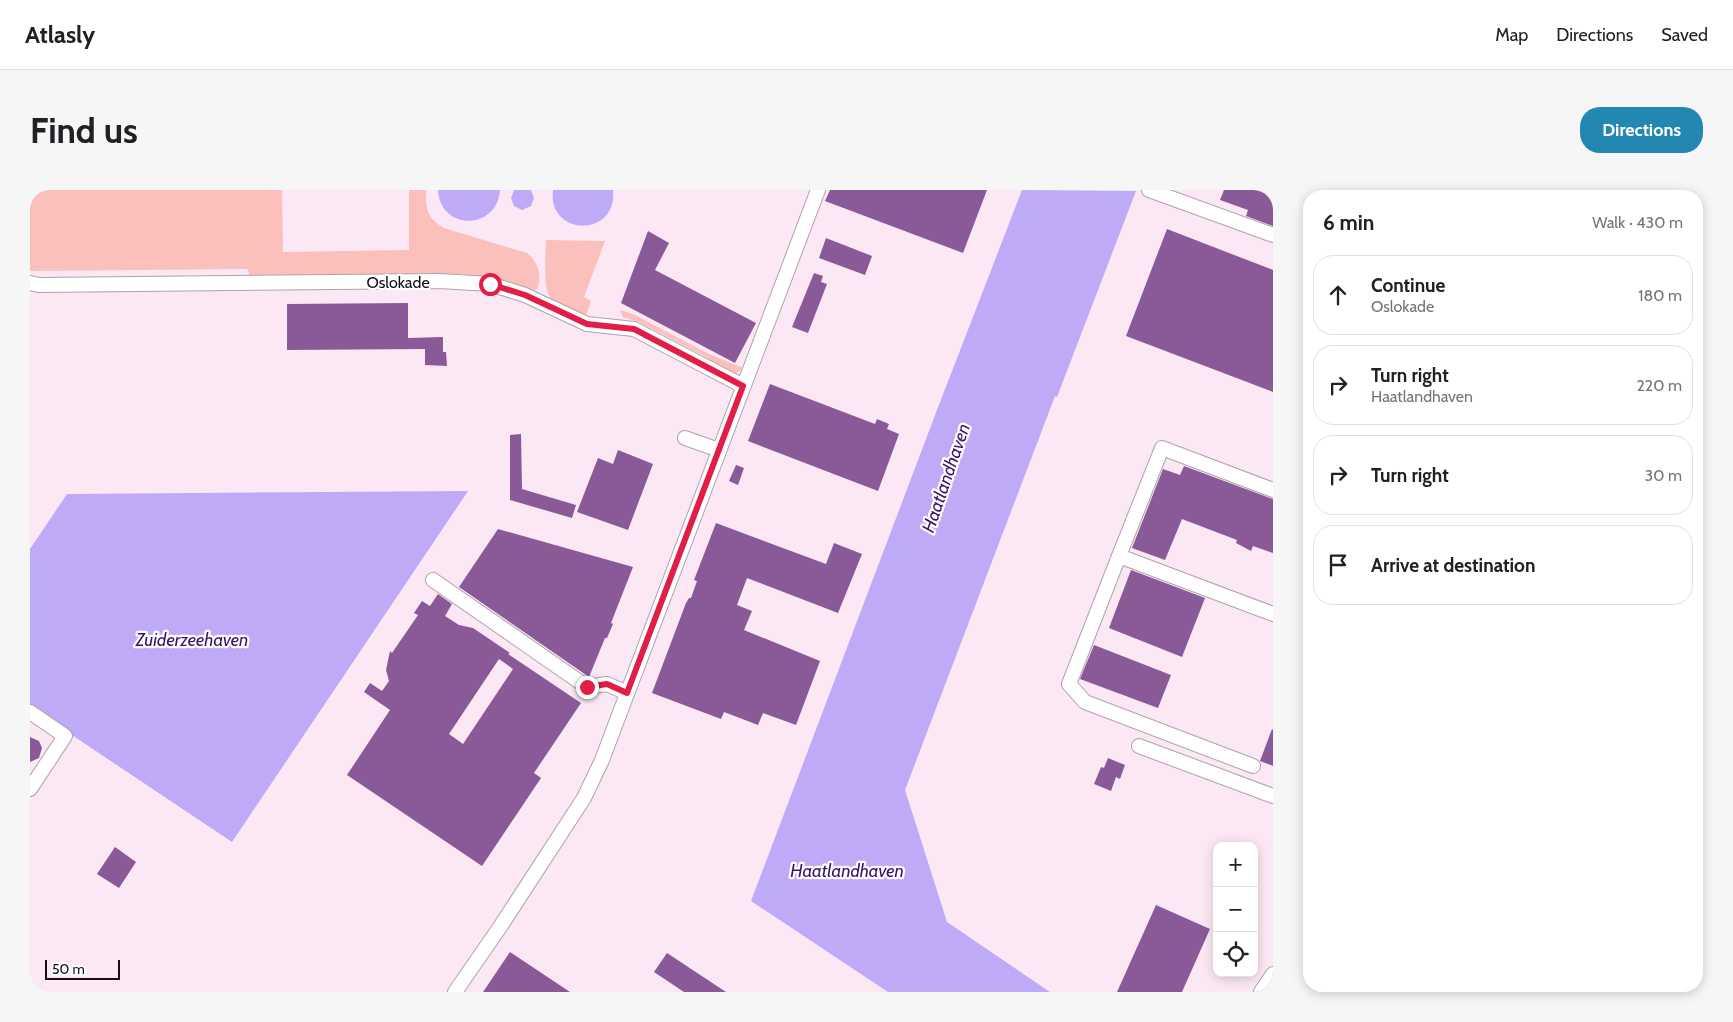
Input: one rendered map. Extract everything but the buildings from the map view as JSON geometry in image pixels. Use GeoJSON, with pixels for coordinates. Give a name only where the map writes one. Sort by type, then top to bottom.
{"type":"FeatureCollection","features":[{"type":"Feature","properties":{"kind":"street"},"geometry":{"type":"LineString","coordinates":[[455,992],[584,798],[602,760],[818,190]]}},
{"type":"Feature","properties":{"kind":"street"},"geometry":{"type":"LineString","coordinates":[[1149,190],[1273,235]]}},
{"type":"Feature","properties":{"kind":"street","name":"Oslokade"},"geometry":{"type":"LineString","coordinates":[[30,283],[39,285],[440,281],[490,284],[525,295],[587,324],[634,329],[743,386]]}},
{"type":"Feature","properties":{"kind":"street"},"geometry":{"type":"LineString","coordinates":[[686,438],[719,450]]}},
{"type":"Feature","properties":{"kind":"street"},"geometry":{"type":"LineString","coordinates":[[1253,766],[1085,702],[1069,684],[1162,448],[1273,490]]}},
{"type":"Feature","properties":{"kind":"street"},"geometry":{"type":"LineString","coordinates":[[1118,556],[1273,614]]}},
{"type":"Feature","properties":{"kind":"street"},"geometry":{"type":"LineString","coordinates":[[433,580],[587,687],[607,684],[627,693]]}},
{"type":"Feature","properties":{"kind":"street"},"geometry":{"type":"LineString","coordinates":[[30,712],[65,736],[30,789]]}},
{"type":"Feature","properties":{"kind":"street"},"geometry":{"type":"LineString","coordinates":[[1139,746],[1273,796]]}},
{"type":"Feature","properties":{"kind":"street"},"geometry":{"type":"LineString","coordinates":[[1261,992],[1273,974]]}},
{"type":"Feature","properties":{"kind":"shaded area"},"geometry":{"type":"Polygon","coordinates":[[[30,190],[1273,190],[1273,992],[30,992],[30,190]]]}},
{"type":"Feature","properties":{"kind":"shaded area"},"geometry":{"type":"Polygon","coordinates":[[[30,190],[282,190],[283,252],[409,250],[409,190],[426,190],[428,212],[438,224],[444,228],[527,253],[537,265],[540,279],[537,289],[531,291],[502,281],[463,274],[249,275],[248,269],[30,271],[30,190]]]}},
{"type":"Feature","properties":{"kind":"shaded area"},"geometry":{"type":"Polygon","coordinates":[[[546,240],[605,241],[584,297],[591,301],[587,313],[583,317],[557,304],[550,297],[547,290],[545,273],[546,240]]]}},
{"type":"Feature","properties":{"kind":"shaded area"},"geometry":{"type":"Polygon","coordinates":[[[620,310],[633,314],[709,354],[743,368],[736,374],[724,371],[706,357],[639,322],[623,317],[620,310]]]}},
{"type":"Feature","properties":{"kind":"water"},"geometry":{"type":"Polygon","coordinates":[[[438,190],[500,190],[497,203],[489,213],[480,219],[469,221],[458,219],[448,213],[441,203],[438,190]]]}},
{"type":"Feature","properties":{"kind":"water"},"geometry":{"type":"Polygon","coordinates":[[[514,190],[531,190],[534,198],[531,206],[522,210],[514,206],[511,198],[514,190]]]}},
{"type":"Feature","properties":{"kind":"water"},"geometry":{"type":"Polygon","coordinates":[[[553,190],[613,190],[612,206],[605,217],[595,223],[583,226],[571,223],[561,217],[554,205],[553,190]]]}},
{"type":"Feature","properties":{"kind":"water","name":"Haatlandhaven"},"geometry":{"type":"Polygon","coordinates":[[[1022,190],[1136,191],[1057,397],[1055,396],[905,790],[947,922],[1050,992],[888,992],[751,901],[1022,190]]]}},
{"type":"Feature","properties":{"kind":"water","name":"Zuiderzeehaven"},"geometry":{"type":"Polygon","coordinates":[[[468,491],[232,842],[30,707],[30,549],[67,494],[468,491]]]}},
{"type":"Feature","properties":{"kind":"route"},"geometry":{"type":"LineString","coordinates":[[490,284],[525,295],[587,324],[634,329],[743,386],[627,693],[607,684],[587,687]]}}]}
